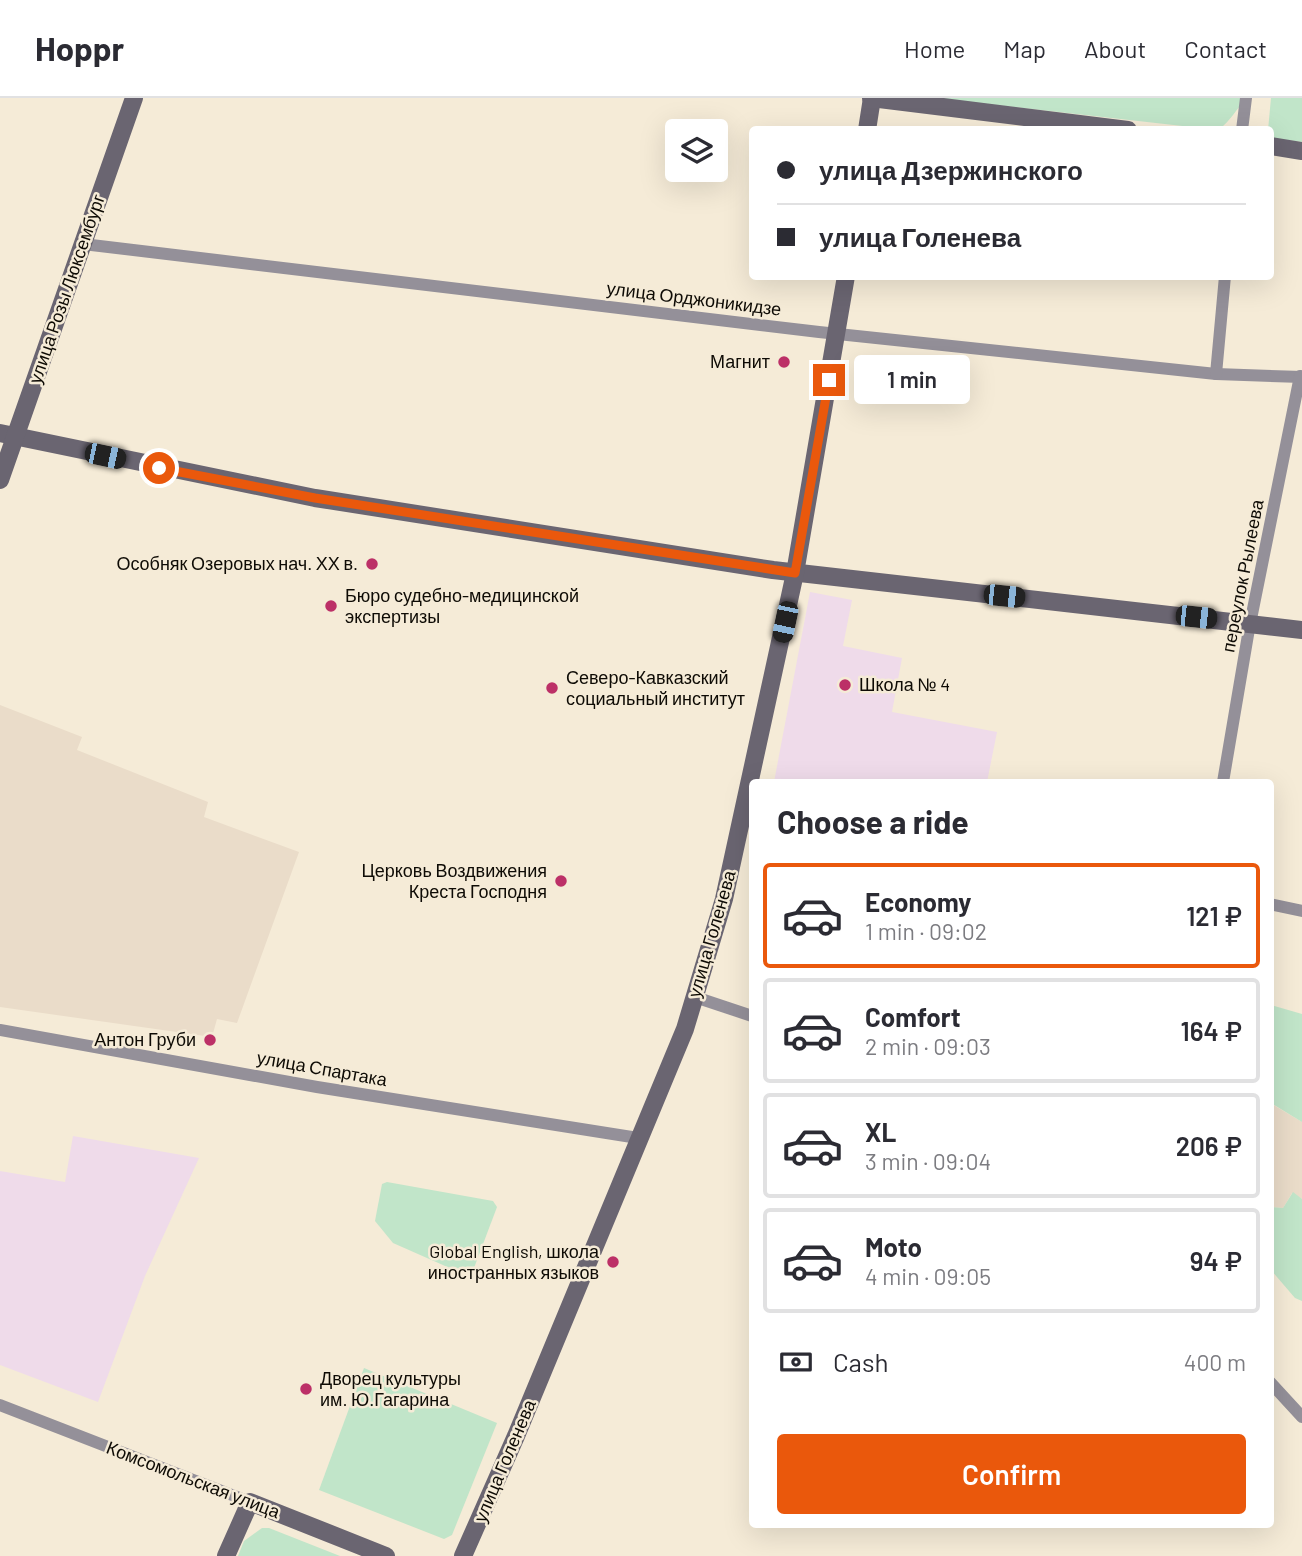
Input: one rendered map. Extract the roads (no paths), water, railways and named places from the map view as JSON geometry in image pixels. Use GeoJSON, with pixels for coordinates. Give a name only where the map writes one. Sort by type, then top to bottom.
{"type":"FeatureCollection","features":[{"type":"Feature","properties":{"kind":"main road","name":"улица Розы Люксембург"},"geometry":{"type":"LineString","coordinates":[[0,480],[7,435],[83,244],[134,98]]}},
{"type":"Feature","properties":{"kind":"main road"},"geometry":{"type":"LineString","coordinates":[[868,126],[872,98],[1096,126]]}},
{"type":"Feature","properties":{"kind":"main road"},"geometry":{"type":"LineString","coordinates":[[1274,147],[1302,151]]}},
{"type":"Feature","properties":{"kind":"main road","name":"улица Голенева"},"geometry":{"type":"LineString","coordinates":[[753,779],[795,573],[844,280]]}},
{"type":"Feature","properties":{"kind":"main road"},"geometry":{"type":"LineString","coordinates":[[7,435],[315,498],[795,573],[1251,622],[1302,630]]}},
{"type":"Feature","properties":{"kind":"main road","name":"улица Голенева"},"geometry":{"type":"LineString","coordinates":[[463,1556],[516,1436],[674,1056],[695,997],[724,898],[749,800]]}},
{"type":"Feature","properties":{"kind":"main road"},"geometry":{"type":"LineString","coordinates":[[226,1556],[250,1502]]}},
{"type":"Feature","properties":{"kind":"main road","name":"Комсомольская улица"},"geometry":{"type":"LineString","coordinates":[[250,1502],[386,1556]]}},
{"type":"Feature","properties":{"kind":"street"},"geometry":{"type":"LineString","coordinates":[[1242,126],[1246,98]]}},
{"type":"Feature","properties":{"kind":"street","name":"улица Орджоникидзе"},"geometry":{"type":"LineString","coordinates":[[83,244],[837,334],[1216,374],[1301,377]]}},
{"type":"Feature","properties":{"kind":"street"},"geometry":{"type":"LineString","coordinates":[[1216,374],[1225,280]]}},
{"type":"Feature","properties":{"kind":"street","name":"переулок Рылеева"},"geometry":{"type":"LineString","coordinates":[[1224,779],[1251,622],[1301,377]]}},
{"type":"Feature","properties":{"kind":"street"},"geometry":{"type":"LineString","coordinates":[[1274,905],[1302,911]]}},
{"type":"Feature","properties":{"kind":"street"},"geometry":{"type":"LineString","coordinates":[[695,997],[749,1015]]}},
{"type":"Feature","properties":{"kind":"street","name":"улица Спартака"},"geometry":{"type":"LineString","coordinates":[[0,1030],[317,1087],[638,1138]]}},
{"type":"Feature","properties":{"kind":"street"},"geometry":{"type":"LineString","coordinates":[[1274,1386],[1302,1417]]}},
{"type":"Feature","properties":{"kind":"street","name":"Комсомольская улица"},"geometry":{"type":"LineString","coordinates":[[0,1405],[250,1502]]}},
{"type":"Feature","properties":{"kind":"place","name":"Магнит"},"geometry":{"type":"Point","coordinates":[784,362]}},
{"type":"Feature","properties":{"kind":"place","name":"Особняк Озеровых нач. ХХ в."},"geometry":{"type":"Point","coordinates":[372,564]}},
{"type":"Feature","properties":{"kind":"place","name":"Бюро судебно-медицинской экспертизы"},"geometry":{"type":"Point","coordinates":[331,606]}},
{"type":"Feature","properties":{"kind":"place","name":"Школа № 4"},"geometry":{"type":"Point","coordinates":[845,685]}},
{"type":"Feature","properties":{"kind":"place","name":"Северо-Кавказский социальный институт"},"geometry":{"type":"Point","coordinates":[552,688]}},
{"type":"Feature","properties":{"kind":"place","name":"Церковь Воздвижения Креста Господня"},"geometry":{"type":"Point","coordinates":[561,881]}},
{"type":"Feature","properties":{"kind":"place","name":"Антон Груби"},"geometry":{"type":"Point","coordinates":[210,1040]}},
{"type":"Feature","properties":{"kind":"place","name":"Global English, школа иностранных языков"},"geometry":{"type":"Point","coordinates":[613,1262]}},
{"type":"Feature","properties":{"kind":"place","name":"Дворец культуры им. Ю.Гагарина"},"geometry":{"type":"Point","coordinates":[306,1389]}}]}
